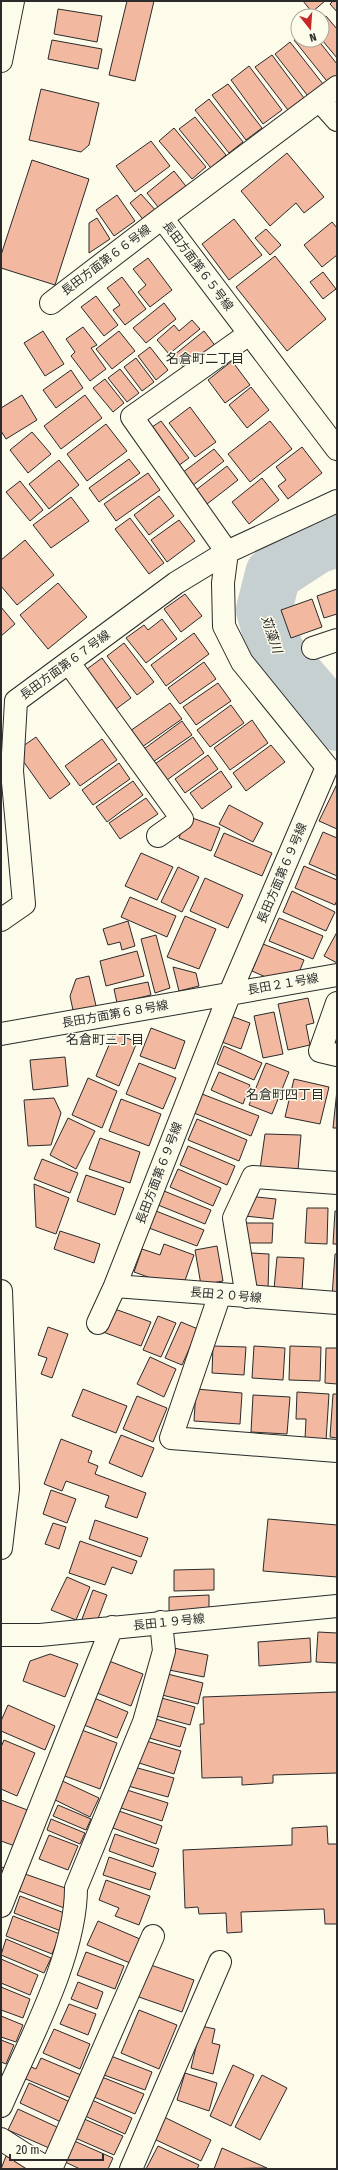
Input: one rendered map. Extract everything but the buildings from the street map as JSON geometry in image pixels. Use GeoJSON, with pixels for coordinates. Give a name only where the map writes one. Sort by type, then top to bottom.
{"type":"FeatureCollection","features":[{"type":"Feature","properties":{"kind":"street"},"geometry":{"type":"LineString","coordinates":[[1,61],[13,1]]}},
{"type":"Feature","properties":{"kind":"street","name":"長田方面第６５号線"},"geometry":{"type":"LineString","coordinates":[[337,87],[162,218],[337,449]]}},
{"type":"Feature","properties":{"kind":"street"},"geometry":{"type":"LineString","coordinates":[[320,101],[337,120]]}},
{"type":"Feature","properties":{"kind":"street","name":"長田方面第６６号線"},"geometry":{"type":"LineString","coordinates":[[51,303],[162,218]]}},
{"type":"Feature","properties":{"kind":"street"},"geometry":{"type":"LineString","coordinates":[[249,334],[132,417],[227,552],[337,501]]}},
{"type":"Feature","properties":{"kind":"street","name":"長田方面第６７号線"},"geometry":{"type":"LineString","coordinates":[[1,920],[24,904],[12,771],[16,701],[176,583],[227,552]]}},
{"type":"Feature","properties":{"kind":"street","name":"長田方面第６９号線"},"geometry":{"type":"LineString","coordinates":[[98,1322],[115,1286],[230,993],[328,767],[242,662],[224,626],[223,582],[227,552]]}},
{"type":"Feature","properties":{"kind":"street"},"geometry":{"type":"LineString","coordinates":[[313,648],[337,640]]}},
{"type":"Feature","properties":{"kind":"street"},"geometry":{"type":"LineString","coordinates":[[69,663],[182,819],[158,836]]}},
{"type":"Feature","properties":{"kind":"street","name":"長田２１号線"},"geometry":{"type":"LineString","coordinates":[[230,993],[337,975]]}},
{"type":"Feature","properties":{"kind":"street","name":"長田方面第６８号線"},"geometry":{"type":"LineString","coordinates":[[1,1034],[230,993]]}},
{"type":"Feature","properties":{"kind":"street"},"geometry":{"type":"LineString","coordinates":[[337,1003],[320,1051],[337,1055]]}},
{"type":"Feature","properties":{"kind":"street"},"geometry":{"type":"LineString","coordinates":[[247,1297],[234,1218],[253,1177],[337,1183]]}},
{"type":"Feature","properties":{"kind":"street","name":"長田２０号線"},"geometry":{"type":"LineString","coordinates":[[115,1286],[337,1304]]}},
{"type":"Feature","properties":{"kind":"street"},"geometry":{"type":"LineString","coordinates":[[1,1292],[8,1489],[1,1548]]}},
{"type":"Feature","properties":{"kind":"street"},"geometry":{"type":"LineString","coordinates":[[220,1294],[171,1438],[337,1452]]}},
{"type":"Feature","properties":{"kind":"street","name":"長田１９号線"},"geometry":{"type":"LineString","coordinates":[[1,1635],[40,1635],[337,1606]]}},
{"type":"Feature","properties":{"kind":"street"},"geometry":{"type":"LineString","coordinates":[[1,2106],[60,1971],[76,1907],[76,1888],[144,1722],[164,1651],[161,1622]]}},
{"type":"Feature","properties":{"kind":"street"},"geometry":{"type":"LineString","coordinates":[[1,1906],[112,1627]]}},
{"type":"Feature","properties":{"kind":"street"},"geometry":{"type":"LineString","coordinates":[[1,2139],[50,2169],[153,1936]]}},
{"type":"Feature","properties":{"kind":"street"},"geometry":{"type":"LineString","coordinates":[[131,2169],[220,1962]]}},
{"type":"Feature","properties":{"kind":"waterway","name":"苅藻川"},"geometry":{"type":"LineString","coordinates":[[337,539],[316,546],[273,574],[264,610],[276,652],[337,723]]}},
{"type":"Feature","properties":{"kind":"district","name":"名倉町二丁目"},"geometry":{"type":"Point","coordinates":[205,358]}},
{"type":"Feature","properties":{"kind":"district","name":"名倉町三丁目"},"geometry":{"type":"Point","coordinates":[105,1039]}},
{"type":"Feature","properties":{"kind":"district","name":"名倉町四丁目"},"geometry":{"type":"Point","coordinates":[285,1094]}}]}
